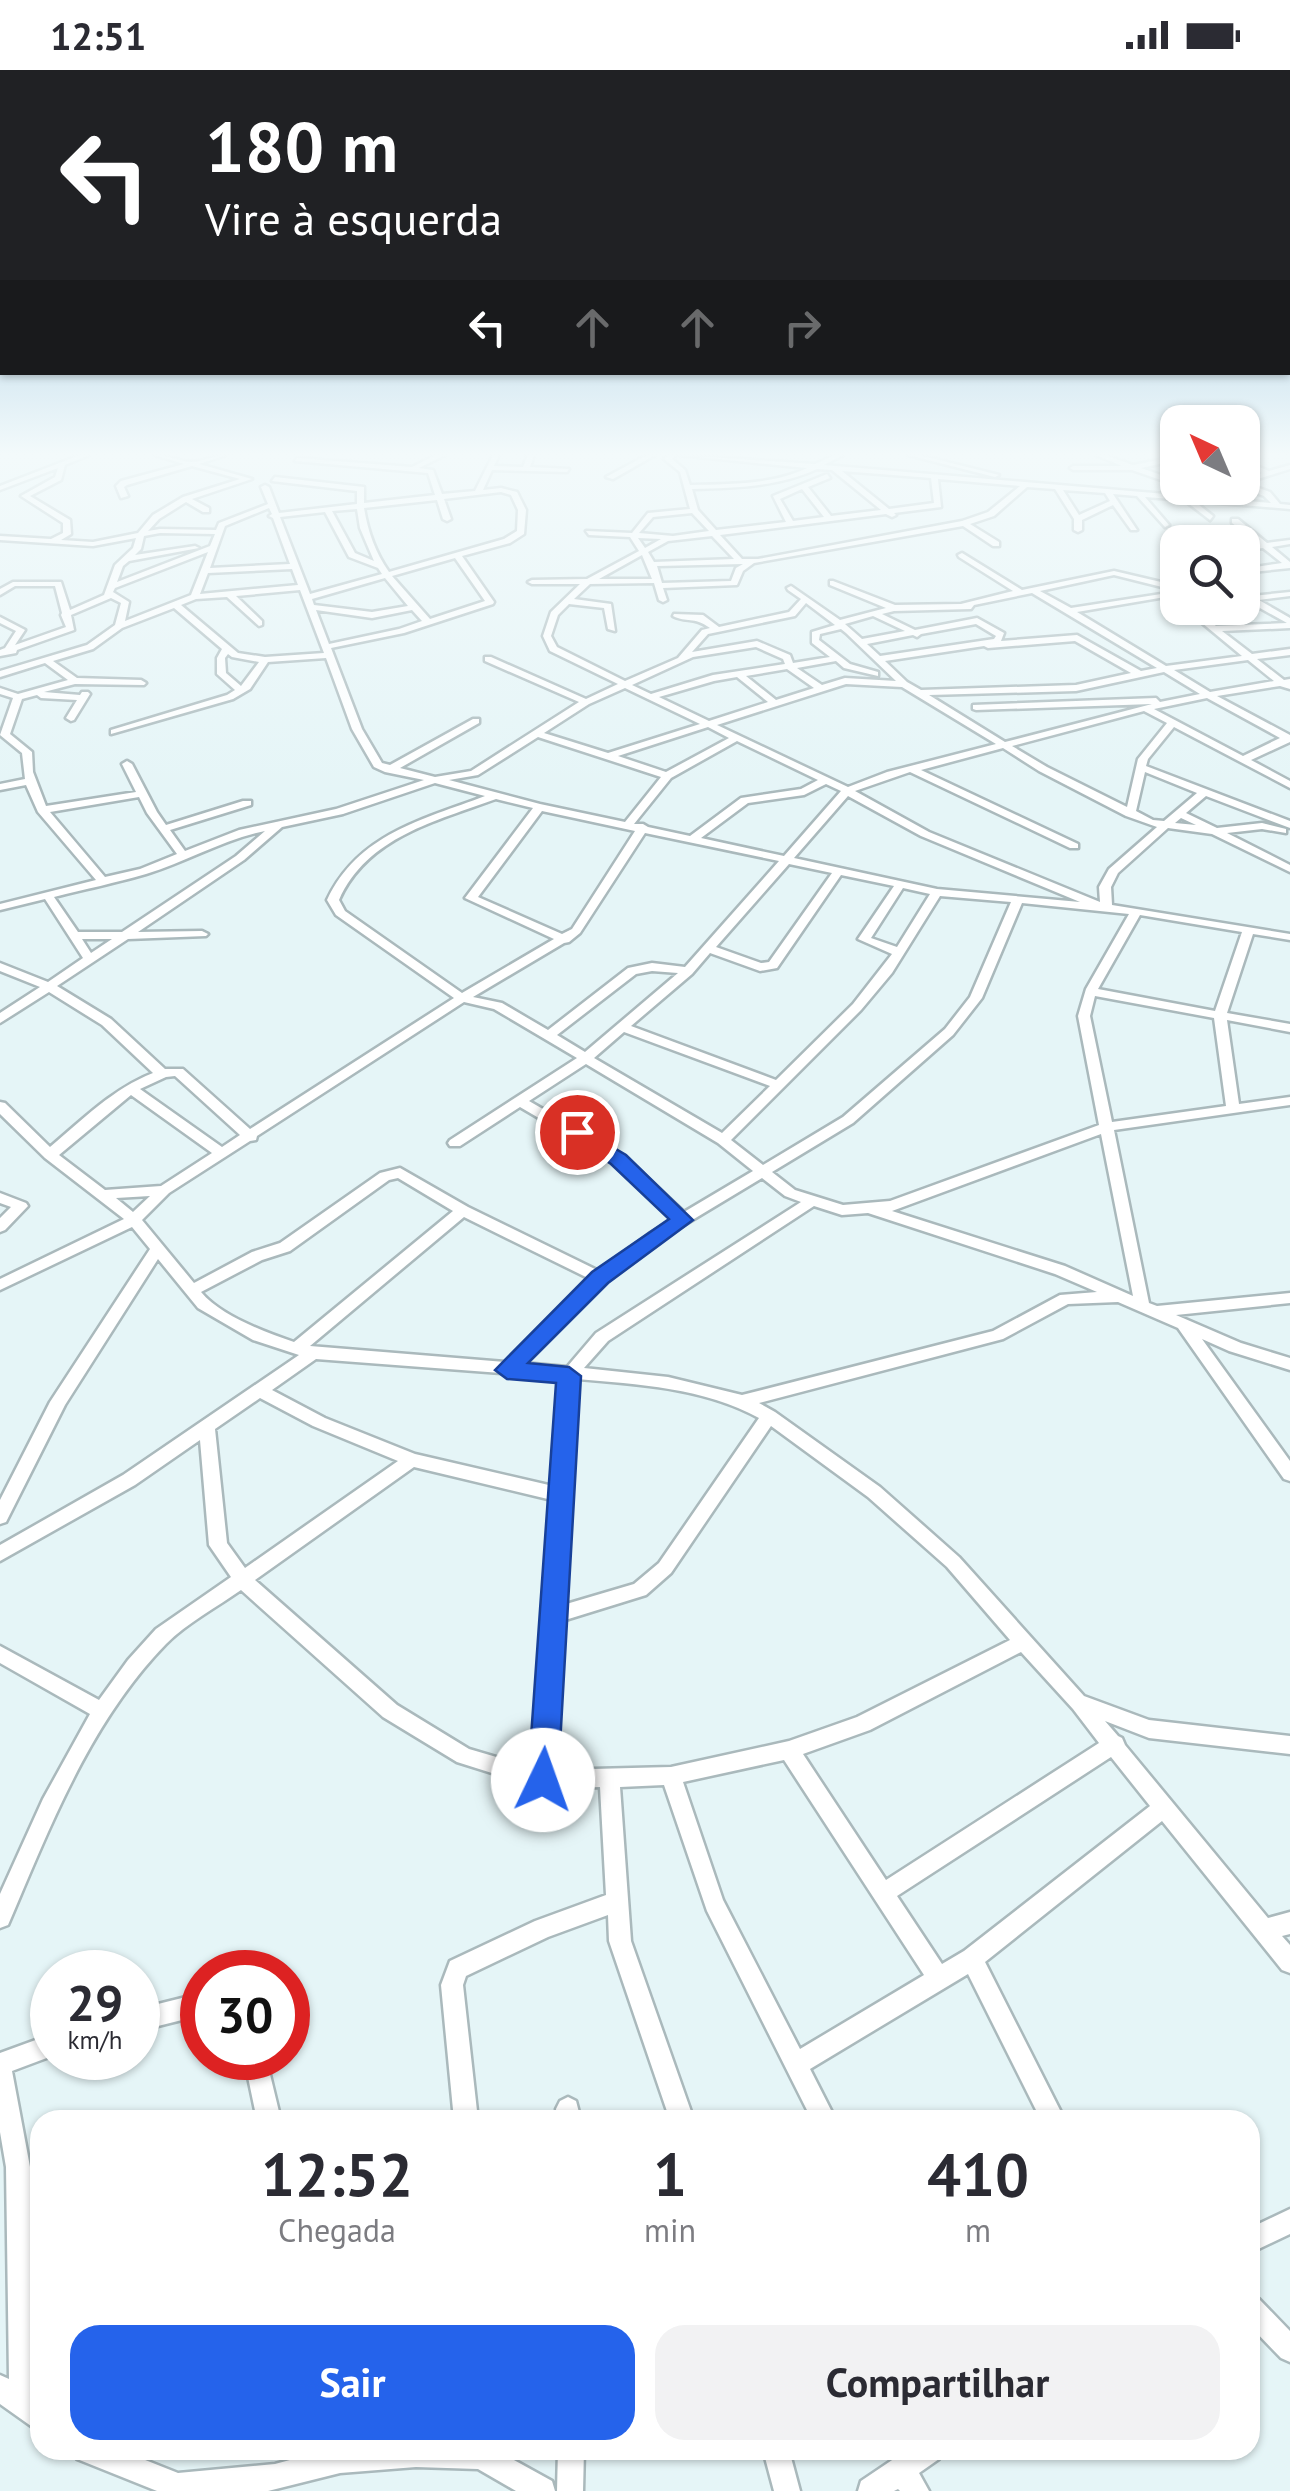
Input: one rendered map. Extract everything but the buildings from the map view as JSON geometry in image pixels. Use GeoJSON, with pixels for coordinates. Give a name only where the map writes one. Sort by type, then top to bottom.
{"type":"FeatureCollection","features":[{"type":"Feature","properties":{"kind":"street"},"geometry":{"type":"LineString","coordinates":[[110,590],[120,568]]}},
{"type":"Feature","properties":{"kind":"street"},"geometry":{"type":"LineString","coordinates":[[65,614],[161,568]]}},
{"type":"Feature","properties":{"kind":"street"},"geometry":{"type":"LineString","coordinates":[[195,597],[206,568]]}},
{"type":"Feature","properties":{"kind":"street"},"geometry":{"type":"LineString","coordinates":[[205,571],[260,568]]}},
{"type":"Feature","properties":{"kind":"street"},"geometry":{"type":"LineString","coordinates":[[297,568],[371,759],[389,770],[900,885],[1136,911],[1290,936]]}},
{"type":"Feature","properties":{"kind":"street"},"geometry":{"type":"LineString","coordinates":[[376,568],[427,621]]}},
{"type":"Feature","properties":{"kind":"street"},"geometry":{"type":"LineString","coordinates":[[308,597],[397,568]]}},
{"type":"Feature","properties":{"kind":"street"},"geometry":{"type":"LineString","coordinates":[[178,607],[226,650],[265,660],[326,651],[490,602],[466,568]]}},
{"type":"Feature","properties":{"kind":"street"},"geometry":{"type":"LineString","coordinates":[[612,568],[586,583],[547,628],[554,649],[826,780],[925,834],[1078,894],[1104,908]]}},
{"type":"Feature","properties":{"kind":"street"},"geometry":{"type":"LineString","coordinates":[[653,568],[664,600]]}},
{"type":"Feature","properties":{"kind":"street"},"geometry":{"type":"LineString","coordinates":[[532,582],[734,583],[742,568]]}},
{"type":"Feature","properties":{"kind":"street"},"geometry":{"type":"LineString","coordinates":[[982,568],[1020,592]]}},
{"type":"Feature","properties":{"kind":"street"},"geometry":{"type":"LineString","coordinates":[[901,681],[855,669],[835,659],[814,636],[894,608],[965,604],[1114,573],[1160,584]]}},
{"type":"Feature","properties":{"kind":"street"},"geometry":{"type":"LineString","coordinates":[[833,583],[894,608]]}},
{"type":"Feature","properties":{"kind":"street"},"geometry":{"type":"LineString","coordinates":[[0,592],[13,584],[58,584],[68,631],[5,651]]}},
{"type":"Feature","properties":{"kind":"street"},"geometry":{"type":"LineString","coordinates":[[791,588],[840,624],[916,693],[1109,804],[1166,827],[1215,831],[1262,826],[1290,834]]}},
{"type":"Feature","properties":{"kind":"street"},"geometry":{"type":"LineString","coordinates":[[110,590],[125,602],[120,626]]}},
{"type":"Feature","properties":{"kind":"street"},"geometry":{"type":"LineString","coordinates":[[1033,590],[1168,668],[1206,696],[1289,738]]}},
{"type":"Feature","properties":{"kind":"street"},"geometry":{"type":"LineString","coordinates":[[1260,597],[1290,594]]}},
{"type":"Feature","properties":{"kind":"street"},"geometry":{"type":"LineString","coordinates":[[230,595],[259,623]]}},
{"type":"Feature","properties":{"kind":"street"},"geometry":{"type":"LineString","coordinates":[[1071,610],[1160,596]]}},
{"type":"Feature","properties":{"kind":"street"},"geometry":{"type":"LineString","coordinates":[[0,674],[103,641],[120,626],[178,607],[195,597],[308,597],[372,615],[414,607]]}},
{"type":"Feature","properties":{"kind":"street"},"geometry":{"type":"LineString","coordinates":[[682,658],[701,635],[716,628],[792,614],[805,598]]}},
{"type":"Feature","properties":{"kind":"street"},"geometry":{"type":"LineString","coordinates":[[568,601],[608,606],[612,629]]}},
{"type":"Feature","properties":{"kind":"street"},"geometry":{"type":"LineString","coordinates":[[1260,602],[1290,623]]}},
{"type":"Feature","properties":{"kind":"street"},"geometry":{"type":"LineString","coordinates":[[880,659],[1001,638],[971,617],[976,610],[965,604]]}},
{"type":"Feature","properties":{"kind":"street"},"geometry":{"type":"LineString","coordinates":[[875,614],[917,634]]}},
{"type":"Feature","properties":{"kind":"street"},"geometry":{"type":"LineString","coordinates":[[677,616],[700,618],[716,628]]}},
{"type":"Feature","properties":{"kind":"street"},"geometry":{"type":"LineString","coordinates":[[0,620],[21,630],[5,651]]}},
{"type":"Feature","properties":{"kind":"street"},"geometry":{"type":"LineString","coordinates":[[861,642],[977,621]]}},
{"type":"Feature","properties":{"kind":"street"},"geometry":{"type":"LineString","coordinates":[[1214,629],[1290,623]]}},
{"type":"Feature","properties":{"kind":"street"},"geometry":{"type":"LineString","coordinates":[[1209,625],[1244,656],[1287,685]]}},
{"type":"Feature","properties":{"kind":"street"},"geometry":{"type":"LineString","coordinates":[[974,644],[1078,638],[1140,674]]}},
{"type":"Feature","properties":{"kind":"street"},"geometry":{"type":"LineString","coordinates":[[0,907],[104,883],[243,832],[358,806],[434,780],[491,766],[586,702],[682,658],[757,644],[787,657],[790,667],[820,688]]}},
{"type":"Feature","properties":{"kind":"street"},"geometry":{"type":"LineString","coordinates":[[226,650],[221,658],[222,674],[241,692]]}},
{"type":"Feature","properties":{"kind":"street"},"geometry":{"type":"LineString","coordinates":[[5,651],[42,662],[74,681]]}},
{"type":"Feature","properties":{"kind":"street"},"geometry":{"type":"LineString","coordinates":[[916,693],[1060,690],[1168,668],[1290,652]]}},
{"type":"Feature","properties":{"kind":"street"},"geometry":{"type":"LineString","coordinates":[[488,659],[586,702]]}},
{"type":"Feature","properties":{"kind":"street"},"geometry":{"type":"LineString","coordinates":[[653,696],[740,675],[835,659]]}},
{"type":"Feature","properties":{"kind":"street"},"geometry":{"type":"LineString","coordinates":[[114,732],[241,692],[265,660]]}},
{"type":"Feature","properties":{"kind":"street"},"geometry":{"type":"LineString","coordinates":[[740,675],[773,702]]}},
{"type":"Feature","properties":{"kind":"street"},"geometry":{"type":"LineString","coordinates":[[608,756],[820,688],[857,680],[901,681]]}},
{"type":"Feature","properties":{"kind":"street"},"geometry":{"type":"LineString","coordinates":[[1,691],[18,697],[74,681],[141,682]]}},
{"type":"Feature","properties":{"kind":"street"},"geometry":{"type":"LineString","coordinates":[[71,718],[93,682]]}},
{"type":"Feature","properties":{"kind":"street"},"geometry":{"type":"LineString","coordinates":[[456,1142],[586,1058],[688,971],[848,791],[1078,723],[1170,702],[1287,685]]}},
{"type":"Feature","properties":{"kind":"street"},"geometry":{"type":"LineString","coordinates":[[1060,690],[1078,723]]}},
{"type":"Feature","properties":{"kind":"street"},"geometry":{"type":"LineString","coordinates":[[31,694],[82,698]]}},
{"type":"Feature","properties":{"kind":"street"},"geometry":{"type":"LineString","coordinates":[[18,697],[4,735],[27,752],[30,781],[42,810],[104,883]]}},
{"type":"Feature","properties":{"kind":"street"},"geometry":{"type":"LineString","coordinates":[[976,707],[1032,708],[1128,699],[1170,702]]}},
{"type":"Feature","properties":{"kind":"street"},"geometry":{"type":"LineString","coordinates":[[1032,708],[1036,734]]}},
{"type":"Feature","properties":{"kind":"street"},"geometry":{"type":"LineString","coordinates":[[1146,708],[1290,786]]}},
{"type":"Feature","properties":{"kind":"street"},"geometry":{"type":"LineString","coordinates":[[389,770],[476,720]]}},
{"type":"Feature","properties":{"kind":"street"},"geometry":{"type":"LineString","coordinates":[[1130,814],[1140,767],[1172,722]]}},
{"type":"Feature","properties":{"kind":"street"},"geometry":{"type":"LineString","coordinates":[[539,734],[668,776]]}},
{"type":"Feature","properties":{"kind":"street"},"geometry":{"type":"LineString","coordinates":[[0,1285],[134,1220],[164,1190],[462,998],[564,940],[590,916],[636,826],[668,776],[736,738]]}},
{"type":"Feature","properties":{"kind":"street"},"geometry":{"type":"LineString","coordinates":[[1242,760],[1289,738]]}},
{"type":"Feature","properties":{"kind":"street"},"geometry":{"type":"LineString","coordinates":[[126,764],[141,794],[183,855]]}},
{"type":"Feature","properties":{"kind":"street"},"geometry":{"type":"LineString","coordinates":[[1140,767],[1290,825]]}},
{"type":"Feature","properties":{"kind":"street"},"geometry":{"type":"LineString","coordinates":[[912,769],[1074,846]]}},
{"type":"Feature","properties":{"kind":"street"},"geometry":{"type":"LineString","coordinates":[[693,838],[745,800],[804,792],[826,780]]}},
{"type":"Feature","properties":{"kind":"street"},"geometry":{"type":"LineString","coordinates":[[0,787],[30,781]]}},
{"type":"Feature","properties":{"kind":"street"},"geometry":{"type":"LineString","coordinates":[[1104,908],[1105,891],[1113,871],[1204,792]]}},
{"type":"Feature","properties":{"kind":"street"},"geometry":{"type":"LineString","coordinates":[[1109,804],[1132,793]]}},
{"type":"Feature","properties":{"kind":"street"},"geometry":{"type":"LineString","coordinates":[[42,810],[141,794]]}},
{"type":"Feature","properties":{"kind":"street"},"geometry":{"type":"LineString","coordinates":[[494,796],[389,840],[343,875],[333,900],[340,913],[462,998],[486,1001],[586,1058],[723,1140],[762,1173],[810,1203],[842,1210],[892,1206],[1106,1126],[1290,1101]]}},
{"type":"Feature","properties":{"kind":"street"},"geometry":{"type":"LineString","coordinates":[[163,828],[247,803]]}},
{"type":"Feature","properties":{"kind":"street"},"geometry":{"type":"LineString","coordinates":[[538,806],[471,898],[564,940]]}},
{"type":"Feature","properties":{"kind":"street"},"geometry":{"type":"LineString","coordinates":[[1179,813],[1289,868]]}},
{"type":"Feature","properties":{"kind":"street"},"geometry":{"type":"LineString","coordinates":[[0,1019],[240,858],[278,825]]}},
{"type":"Feature","properties":{"kind":"street"},"geometry":{"type":"LineString","coordinates":[[711,949],[760,967],[772,965],[838,870]]}},
{"type":"Feature","properties":{"kind":"street"},"geometry":{"type":"LineString","coordinates":[[899,952],[864,940],[900,885]]}},
{"type":"Feature","properties":{"kind":"street"},"geometry":{"type":"LineString","coordinates":[[1078,894],[1105,891]]}},
{"type":"Feature","properties":{"kind":"street"},"geometry":{"type":"LineString","coordinates":[[723,1140],[857,1007],[938,892]]}},
{"type":"Feature","properties":{"kind":"street"},"geometry":{"type":"LineString","coordinates":[[49,896],[88,958]]}},
{"type":"Feature","properties":{"kind":"street"},"geometry":{"type":"LineString","coordinates":[[507,1370],[600,1278],[682,1220],[848,1120],[949,1032],[976,998],[1017,900]]}},
{"type":"Feature","properties":{"kind":"street"},"geometry":{"type":"LineString","coordinates":[[1136,911],[1128,936],[1092,992],[1084,1016],[1149,1308]]}},
{"type":"Feature","properties":{"kind":"street"},"geometry":{"type":"LineString","coordinates":[[1233,1108],[1220,1014],[1248,931]]}},
{"type":"Feature","properties":{"kind":"street"},"geometry":{"type":"LineString","coordinates":[[74,936],[202,934]]}},
{"type":"Feature","properties":{"kind":"street"},"geometry":{"type":"LineString","coordinates":[[0,967],[51,984],[112,1024],[161,1073]]}},
{"type":"Feature","properties":{"kind":"street"},"geometry":{"type":"LineString","coordinates":[[548,1036],[632,971],[652,967],[688,971]]}},
{"type":"Feature","properties":{"kind":"street"},"geometry":{"type":"LineString","coordinates":[[1092,992],[1290,1028]]}},
{"type":"Feature","properties":{"kind":"street"},"geometry":{"type":"LineString","coordinates":[[624,1028],[778,1085]]}},
{"type":"Feature","properties":{"kind":"street"},"geometry":{"type":"LineString","coordinates":[[50,1155],[161,1073],[178,1072],[251,1137]]}},
{"type":"Feature","properties":{"kind":"street"},"geometry":{"type":"LineString","coordinates":[[133,1090],[223,1154]]}},
{"type":"Feature","properties":{"kind":"street"},"geometry":{"type":"LineString","coordinates":[[520,1100],[619,1159],[682,1220]]}},
{"type":"Feature","properties":{"kind":"street"},"geometry":{"type":"LineString","coordinates":[[0,1106],[50,1155],[134,1220],[190,1291],[222,1318],[305,1351],[668,1382],[742,1401],[769,1416],[874,1492],[953,1562],[1115,1744],[1290,1962]]}},
{"type":"Feature","properties":{"kind":"street"},"geometry":{"type":"LineString","coordinates":[[190,1291],[257,1256],[284,1247],[394,1173],[405,1174],[463,1210],[600,1278]]}},
{"type":"Feature","properties":{"kind":"street"},"geometry":{"type":"LineString","coordinates":[[101,1195],[164,1190]]}},
{"type":"Feature","properties":{"kind":"street"},"geometry":{"type":"LineString","coordinates":[[0,1198],[21,1206],[0,1227]]}},
{"type":"Feature","properties":{"kind":"street"},"geometry":{"type":"LineString","coordinates":[[543,1780],[569,1376],[602,1337],[810,1203]]}},
{"type":"Feature","properties":{"kind":"street"},"geometry":{"type":"LineString","coordinates":[[870,1208],[1004,1249],[1234,1347],[1290,1364]]}},
{"type":"Feature","properties":{"kind":"street"},"geometry":{"type":"LineString","coordinates":[[0,1554],[129,1480],[258,1390],[463,1210]]}},
{"type":"Feature","properties":{"kind":"street"},"geometry":{"type":"LineString","coordinates":[[0,1517],[58,1402],[156,1251]]}},
{"type":"Feature","properties":{"kind":"street"},"geometry":{"type":"LineString","coordinates":[[742,1401],[998,1336],[1065,1299],[1121,1297]]}},
{"type":"Feature","properties":{"kind":"street"},"geometry":{"type":"LineString","coordinates":[[1149,1308],[1290,1298]]}},
{"type":"Feature","properties":{"kind":"street"},"geometry":{"type":"LineString","coordinates":[[1180,1321],[1290,1474]]}},
{"type":"Feature","properties":{"kind":"street"},"geometry":{"type":"LineString","coordinates":[[258,1390],[319,1422],[412,1460],[562,1494]]}},
{"type":"Feature","properties":{"kind":"street"},"geometry":{"type":"LineString","coordinates":[[552,1616],[628,1595],[665,1568],[769,1416]]}},
{"type":"Feature","properties":{"kind":"street"},"geometry":{"type":"LineString","coordinates":[[207,1426],[218,1545],[244,1580],[390,1711],[464,1756],[543,1780],[671,1776],[789,1750],[863,1724],[1023,1642]]}},
{"type":"Feature","properties":{"kind":"street"},"geometry":{"type":"LineString","coordinates":[[0,1918],[54,1795],[100,1710],[131,1667],[163,1635],[412,1460]]}},
{"type":"Feature","properties":{"kind":"street"},"geometry":{"type":"LineString","coordinates":[[2,1661],[100,1710]]}},
{"type":"Feature","properties":{"kind":"street"},"geometry":{"type":"LineString","coordinates":[[1077,1702],[1149,1729],[1290,1745]]}},
{"type":"Feature","properties":{"kind":"street"},"geometry":{"type":"LineString","coordinates":[[884,1893],[1115,1744]]}},
{"type":"Feature","properties":{"kind":"street"},"geometry":{"type":"LineString","coordinates":[[789,1750],[939,1979]]}},
{"type":"Feature","properties":{"kind":"street"},"geometry":{"type":"LineString","coordinates":[[671,1776],[714,1904],[819,2110]]}},
{"type":"Feature","properties":{"kind":"street"},"geometry":{"type":"LineString","coordinates":[[609,1778],[620,1941],[679,2110]]}},
{"type":"Feature","properties":{"kind":"street"},"geometry":{"type":"LineString","coordinates":[[798,2063],[972,1959],[1165,1806]]}},
{"type":"Feature","properties":{"kind":"street"},"geometry":{"type":"LineString","coordinates":[[465,2110],[452,1985],[458,1969],[544,1928],[618,1902]]}},
{"type":"Feature","properties":{"kind":"street"},"geometry":{"type":"LineString","coordinates":[[1263,1930],[1290,1922]]}},
{"type":"Feature","properties":{"kind":"street"},"geometry":{"type":"LineString","coordinates":[[972,1959],[1048,2110]]}},
{"type":"Feature","properties":{"kind":"street"},"geometry":{"type":"LineString","coordinates":[[21,2403],[18,2167],[0,2065],[30,2053]]}},
{"type":"Feature","properties":{"kind":"street"},"geometry":{"type":"LineString","coordinates":[[260,2080],[267,2110]]}},
{"type":"Feature","properties":{"kind":"street"},"geometry":{"type":"LineString","coordinates":[[1260,2236],[1290,2220]]}},
{"type":"Feature","properties":{"kind":"street"},"geometry":{"type":"LineString","coordinates":[[1260,2318],[1290,2349]]}},
{"type":"Feature","properties":{"kind":"street"},"geometry":{"type":"LineString","coordinates":[[112,2460],[178,2486],[275,2476],[324,2460]]}},
{"type":"Feature","properties":{"kind":"street"},"geometry":{"type":"LineString","coordinates":[[492,2460],[542,2491]]}},
{"type":"Feature","properties":{"kind":"street"},"geometry":{"type":"LineString","coordinates":[[570,2491],[571,2460]]}},
{"type":"Feature","properties":{"kind":"street"},"geometry":{"type":"LineString","coordinates":[[779,2460],[787,2491]]}},
{"type":"Feature","properties":{"kind":"street"},"geometry":{"type":"LineString","coordinates":[[871,2491],[909,2481],[923,2460]]}},
{"type":"Feature","properties":{"kind":"route"},"geometry":{"type":"LineString","coordinates":[[543,1780],[569,1376],[507,1370],[600,1278],[682,1220],[619,1159],[577,1132]]}}]}
